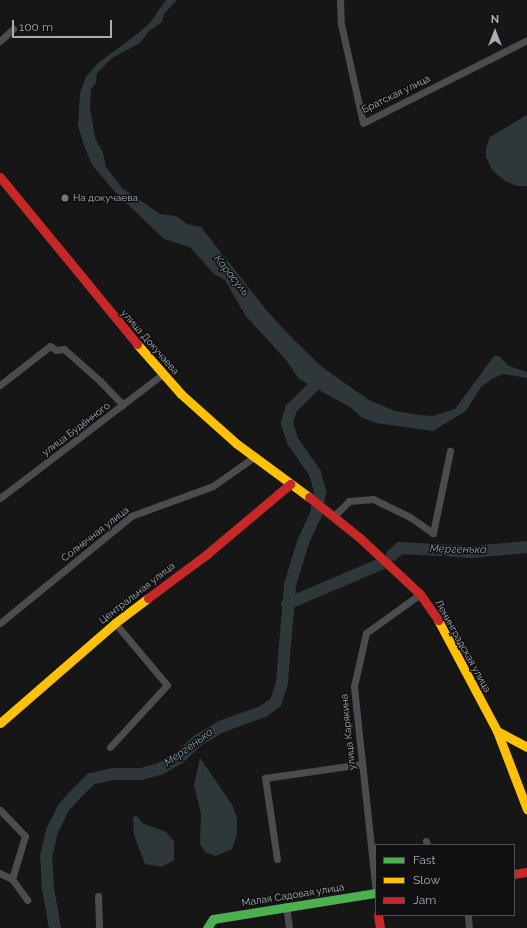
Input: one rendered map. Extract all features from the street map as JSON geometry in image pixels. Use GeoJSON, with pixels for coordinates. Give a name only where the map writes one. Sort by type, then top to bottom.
{"type":"FeatureCollection","features":[{"type":"Feature","properties":{"kind":"main road","name":"улица Докучаева"},"geometry":{"type":"LineString","coordinates":[[2,183],[119,324],[163,374],[199,411],[254,457],[322,506]]}},
{"type":"Feature","properties":{"kind":"main road","name":"Центральная улица"},"geometry":{"type":"LineString","coordinates":[[0,723],[115,623],[207,554],[290,484]]}},
{"type":"Feature","properties":{"kind":"main road","name":"Ленинградская улица"},"geometry":{"type":"LineString","coordinates":[[322,506],[398,572],[420,594],[434,613],[497,731],[527,809]]}},
{"type":"Feature","properties":{"kind":"main road"},"geometry":{"type":"LineString","coordinates":[[497,731],[527,747]]}},
{"type":"Feature","properties":{"kind":"main road"},"geometry":{"type":"LineString","coordinates":[[515,874],[527,872]]}},
{"type":"Feature","properties":{"kind":"main road","name":"Малая Садовая улица"},"geometry":{"type":"LineString","coordinates":[[207,928],[213,919],[286,906],[375,893]]}},
{"type":"Feature","properties":{"kind":"main road"},"geometry":{"type":"LineString","coordinates":[[378,916],[380,928]]}},
{"type":"Feature","properties":{"kind":"street","name":"Братская улица"},"geometry":{"type":"LineString","coordinates":[[340,0],[340,24],[363,122],[527,40]]}},
{"type":"Feature","properties":{"kind":"street"},"geometry":{"type":"LineString","coordinates":[[0,41],[13,29]]}},
{"type":"Feature","properties":{"kind":"street"},"geometry":{"type":"LineString","coordinates":[[0,385],[50,346],[56,350],[64,350],[100,381],[124,405]]}},
{"type":"Feature","properties":{"kind":"street","name":"улица Будённого"},"geometry":{"type":"LineString","coordinates":[[0,498],[163,374]]}},
{"type":"Feature","properties":{"kind":"street"},"geometry":{"type":"LineString","coordinates":[[334,516],[349,501],[373,499],[410,517],[433,533],[450,452]]}},
{"type":"Feature","properties":{"kind":"street","name":"Солнечная улица"},"geometry":{"type":"LineString","coordinates":[[0,623],[131,516],[213,486],[254,457]]}},
{"type":"Feature","properties":{"kind":"street","name":"улица Карякина"},"geometry":{"type":"LineString","coordinates":[[375,884],[354,686],[366,633],[420,594]]}},
{"type":"Feature","properties":{"kind":"street"},"geometry":{"type":"LineString","coordinates":[[110,747],[167,685],[115,623]]}},
{"type":"Feature","properties":{"kind":"street"},"geometry":{"type":"LineString","coordinates":[[277,859],[265,778],[362,764]]}},
{"type":"Feature","properties":{"kind":"street"},"geometry":{"type":"LineString","coordinates":[[0,810],[25,836],[12,879]]}},
{"type":"Feature","properties":{"kind":"street"},"geometry":{"type":"LineString","coordinates":[[0,873],[12,879],[27,900]]}},
{"type":"Feature","properties":{"kind":"street"},"geometry":{"type":"LineString","coordinates":[[98,896],[98,928]]}},
{"type":"Feature","properties":{"kind":"street"},"geometry":{"type":"LineString","coordinates":[[286,906],[289,928]]}},
{"type":"Feature","properties":{"kind":"street"},"geometry":{"type":"LineString","coordinates":[[468,916],[470,928]]}},
{"type":"Feature","properties":{"kind":"water","name":"Карасуль"},"geometry":{"type":"Polygon","coordinates":[[[166,0],[177,0],[164,14],[162,22],[149,31],[140,43],[112,58],[97,73],[96,83],[91,89],[90,107],[95,138],[103,153],[106,167],[122,188],[160,214],[176,216],[187,224],[201,227],[268,312],[293,339],[322,367],[369,400],[395,411],[419,415],[433,416],[455,409],[494,356],[499,356],[509,366],[527,372],[527,378],[503,374],[492,379],[481,387],[466,411],[433,431],[376,423],[361,417],[350,407],[299,379],[286,360],[245,315],[225,280],[214,274],[190,247],[164,239],[115,192],[92,165],[84,145],[78,126],[80,93],[86,77],[98,63],[149,24],[166,0]]]}},
{"type":"Feature","properties":{"kind":"water"},"geometry":{"type":"Polygon","coordinates":[[[527,115],[527,186],[517,186],[505,181],[492,170],[486,157],[486,149],[490,137],[527,115]]]}},
{"type":"Feature","properties":{"kind":"water"},"geometry":{"type":"Polygon","coordinates":[[[200,758],[233,806],[237,819],[237,835],[232,849],[216,856],[205,852],[200,844],[201,814],[194,785],[200,758]]]}},
{"type":"Feature","properties":{"kind":"water"},"geometry":{"type":"Polygon","coordinates":[[[136,815],[142,823],[166,832],[174,841],[174,860],[162,867],[145,864],[134,835],[133,818],[136,815]]]}},
{"type":"Feature","properties":{"kind":"waterway","name":"Мергенька"},"geometry":{"type":"LineString","coordinates":[[55,928],[48,890],[46,857],[52,831],[63,808],[77,793],[91,779],[113,774],[141,774],[160,769],[179,758],[197,741],[220,727],[264,711],[276,702],[282,682],[290,585],[303,542],[316,514],[320,491],[315,473],[293,442],[287,423],[291,409],[321,379]]}},
{"type":"Feature","properties":{"kind":"waterway","name":"Мергенька"},"geometry":{"type":"LineString","coordinates":[[392,555],[400,548],[472,552],[527,547]]}},
{"type":"Feature","properties":{"kind":"waterway","name":"Мергенька"},"geometry":{"type":"LineString","coordinates":[[287,604],[383,563]]}},
{"type":"Feature","properties":{"kind":"traffic: fast"},"geometry":{"type":"LineString","coordinates":[[207,928],[213,919],[375,893]]}},
{"type":"Feature","properties":{"kind":"traffic: slow"},"geometry":{"type":"LineString","coordinates":[[137,344],[181,394],[237,444],[309,497]]}},
{"type":"Feature","properties":{"kind":"traffic: slow"},"geometry":{"type":"LineString","coordinates":[[0,723],[115,623],[148,598]]}},
{"type":"Feature","properties":{"kind":"traffic: slow"},"geometry":{"type":"LineString","coordinates":[[438,620],[497,731],[527,809]]}},
{"type":"Feature","properties":{"kind":"traffic: slow"},"geometry":{"type":"LineString","coordinates":[[497,731],[527,747]]}},
{"type":"Feature","properties":{"kind":"traffic: jam"},"geometry":{"type":"LineString","coordinates":[[0,177],[137,344]]}},
{"type":"Feature","properties":{"kind":"traffic: jam"},"geometry":{"type":"LineString","coordinates":[[148,598],[207,554],[290,484]]}},
{"type":"Feature","properties":{"kind":"traffic: jam"},"geometry":{"type":"LineString","coordinates":[[309,497],[360,538],[420,594],[438,620]]}},
{"type":"Feature","properties":{"kind":"traffic: jam"},"geometry":{"type":"LineString","coordinates":[[515,874],[527,872]]}},
{"type":"Feature","properties":{"kind":"traffic: jam"},"geometry":{"type":"LineString","coordinates":[[378,916],[380,928]]}},
{"type":"Feature","properties":{"kind":"place","name":"На докучаева"},"geometry":{"type":"Point","coordinates":[65,198]}}]}
